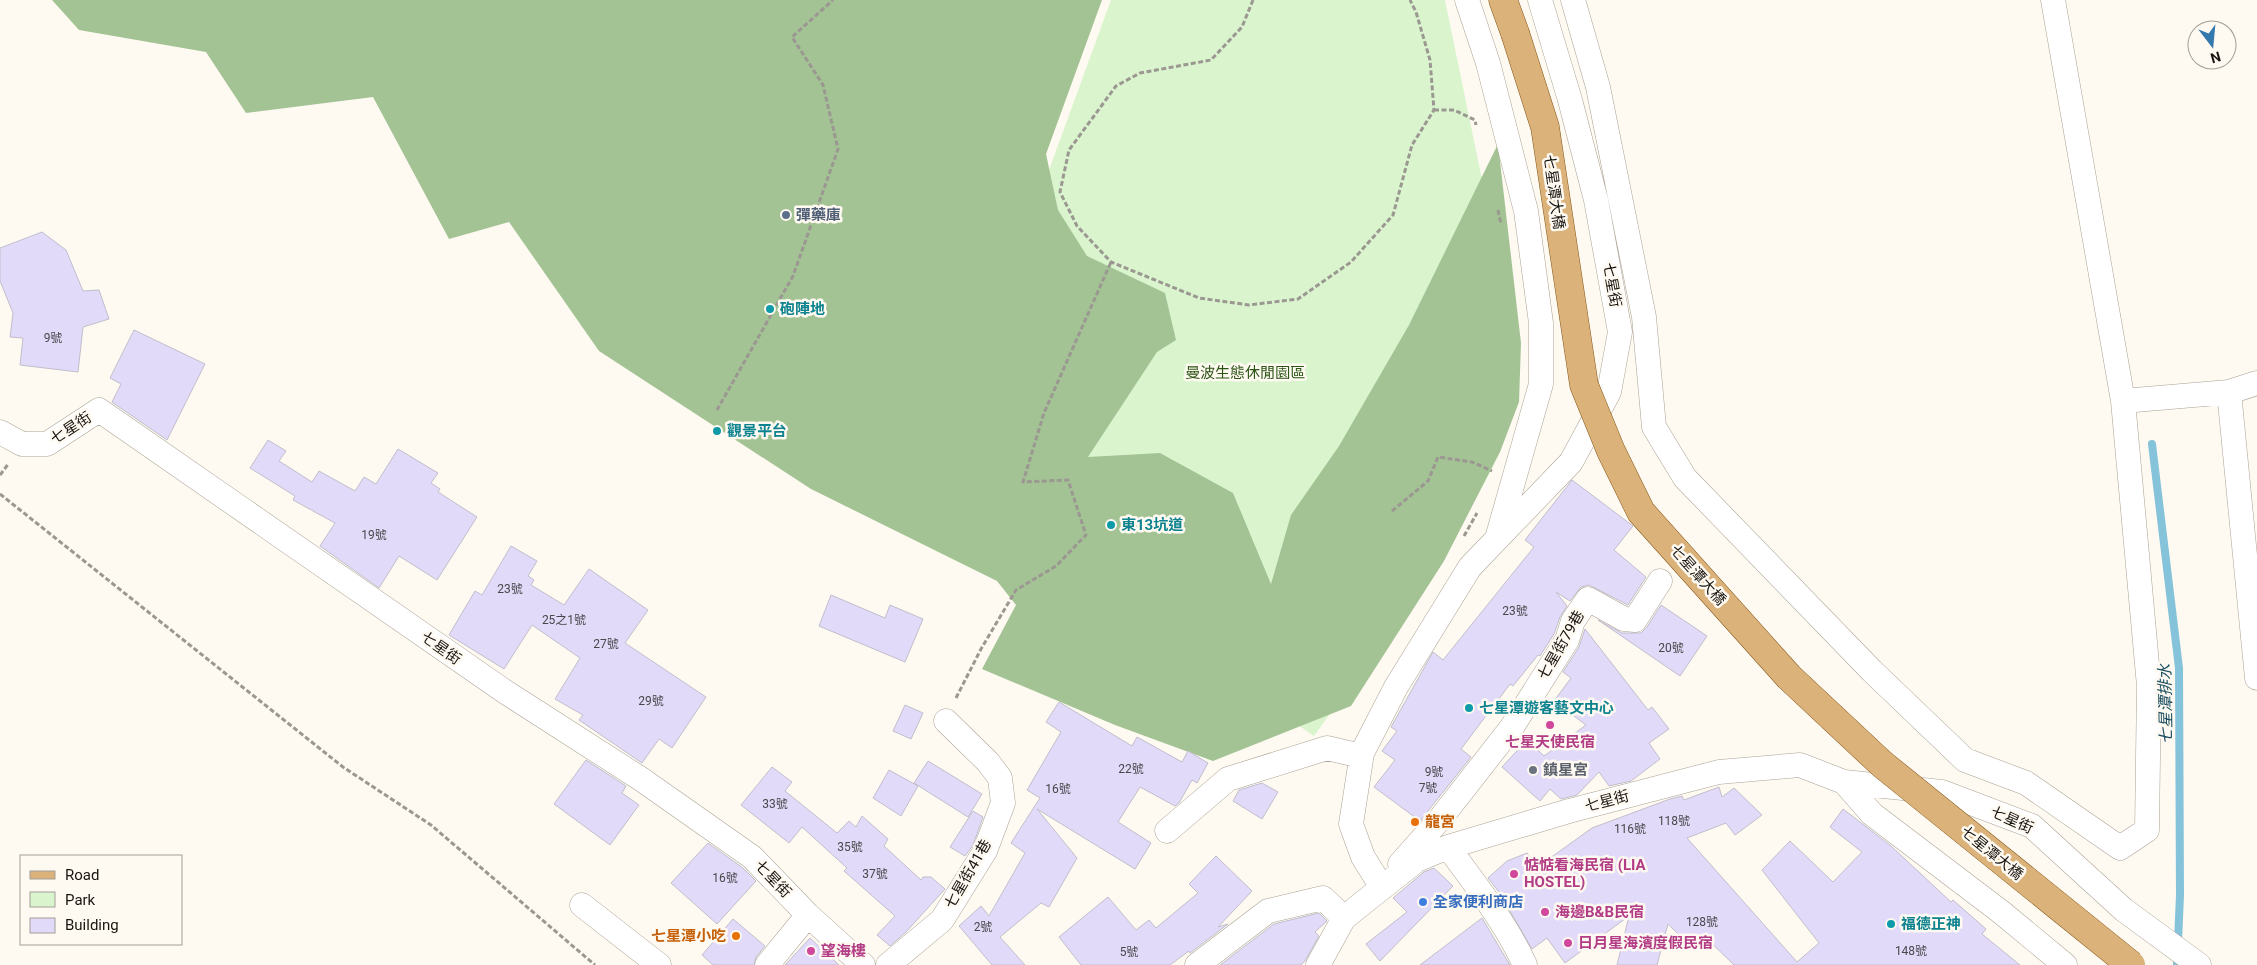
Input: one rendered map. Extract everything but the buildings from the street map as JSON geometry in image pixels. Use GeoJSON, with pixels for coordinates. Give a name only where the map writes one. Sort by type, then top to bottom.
{"type":"FeatureCollection","features":[{"type":"Feature","properties":{"kind":"main road","name":"七星潭大橋"},"geometry":{"type":"LineString","coordinates":[[1503,0],[1545,127],[1584,385],[1611,451],[1641,512],[1790,677],[1882,764],[2131,965]]}},
{"type":"Feature","properties":{"kind":"street","name":"七星街"},"geometry":{"type":"LineString","coordinates":[[1467,0],[1488,63],[1526,211],[1535,266],[1541,323],[1541,384],[1497,539]]}},
{"type":"Feature","properties":{"kind":"street","name":"七星街"},"geometry":{"type":"LineString","coordinates":[[1381,886],[1363,857],[1351,824],[1361,756],[1396,687],[1470,567],[1571,462],[1609,392],[1620,332],[1596,200],[1570,100],[1540,0]]}},
{"type":"Feature","properties":{"kind":"street"},"geometry":{"type":"LineString","coordinates":[[1572,0],[1598,87],[1644,317],[1654,427],[1685,478],[1872,671],[1965,760],[2026,783],[2120,848],[2147,830],[2149,686],[2123,401],[2052,0]]}},
{"type":"Feature","properties":{"kind":"street"},"geometry":{"type":"LineString","coordinates":[[2123,401],[2228,392],[2257,383]]}},
{"type":"Feature","properties":{"kind":"street"},"geometry":{"type":"LineString","coordinates":[[2228,392],[2257,678]]}},
{"type":"Feature","properties":{"kind":"street","name":"七星街"},"geometry":{"type":"LineString","coordinates":[[0,432],[22,444],[47,444],[99,410],[504,691],[641,779],[752,857],[808,915],[862,965]]}},
{"type":"Feature","properties":{"kind":"street","name":"七星街79巷"},"geometry":{"type":"LineString","coordinates":[[1381,886],[1440,818],[1512,727],[1567,640],[1573,621],[1588,599],[1624,620],[1635,620],[1660,581]]}},
{"type":"Feature","properties":{"kind":"street","name":"七星街41巷"},"geometry":{"type":"LineString","coordinates":[[888,965],[942,920],[985,851],[1003,803],[1000,778],[988,762],[946,721]]}},
{"type":"Feature","properties":{"kind":"street"},"geometry":{"type":"LineString","coordinates":[[1167,831],[1228,779],[1327,748],[1361,756]]}},
{"type":"Feature","properties":{"kind":"street","name":"七星街"},"geometry":{"type":"LineString","coordinates":[[1318,965],[1344,918],[1381,886],[1417,860],[1448,847],[1569,811],[1719,772],[1800,765],[1844,782],[1942,792],[2032,826],[2124,910],[2199,965]]}},
{"type":"Feature","properties":{"kind":"street","name":"七星街"},"geometry":{"type":"LineString","coordinates":[[1844,782],[1872,814],[2001,912],[2065,965]]}},
{"type":"Feature","properties":{"kind":"street"},"geometry":{"type":"LineString","coordinates":[[1448,847],[1519,952],[1525,965]]}},
{"type":"Feature","properties":{"kind":"street"},"geometry":{"type":"LineString","coordinates":[[1197,965],[1268,911],[1324,898],[1344,918]]}},
{"type":"Feature","properties":{"kind":"street"},"geometry":{"type":"LineString","coordinates":[[582,905],[659,965]]}},
{"type":"Feature","properties":{"kind":"street"},"geometry":{"type":"LineString","coordinates":[[767,965],[808,915]]}},
{"type":"Feature","properties":{"kind":"path"},"geometry":{"type":"LineString","coordinates":[[717,410],[793,276],[838,149],[823,86],[792,37],[832,0]]}},
{"type":"Feature","properties":{"kind":"path"},"geometry":{"type":"LineString","coordinates":[[1252,0],[1242,27],[1211,60],[1140,73],[1116,86],[1069,150],[1060,192],[1077,226],[1111,262],[1199,298],[1249,305],[1298,299],[1351,262],[1393,215],[1412,145],[1434,110],[1430,60],[1416,12],[1410,0]]}},
{"type":"Feature","properties":{"kind":"path"},"geometry":{"type":"LineString","coordinates":[[1434,110],[1454,110],[1474,120],[1478,128]]}},
{"type":"Feature","properties":{"kind":"path"},"geometry":{"type":"LineString","coordinates":[[1496,201],[1502,230]]}},
{"type":"Feature","properties":{"kind":"path"},"geometry":{"type":"LineString","coordinates":[[946,721],[981,649],[1016,590],[1056,566],[1086,535],[1068,480],[1023,482],[1044,413],[1111,262]]}},
{"type":"Feature","properties":{"kind":"path"},"geometry":{"type":"LineString","coordinates":[[1392,511],[1428,481],[1438,457],[1472,462],[1499,474]]}},
{"type":"Feature","properties":{"kind":"path"},"geometry":{"type":"LineString","coordinates":[[0,494],[343,767],[431,825],[595,965]]}},
{"type":"Feature","properties":{"kind":"green space"},"geometry":{"type":"Polygon","coordinates":[[[52,0],[1102,0],[1046,154],[1058,210],[1087,256],[1165,293],[1176,340],[1157,352],[1088,457],[1160,453],[1233,493],[1271,584],[1291,515],[1339,446],[1409,325],[1498,144],[1521,343],[1519,402],[1500,452],[1444,561],[1351,706],[1213,761],[1115,725],[982,669],[1016,605],[997,581],[811,489],[599,351],[509,222],[449,239],[373,97],[246,113],[206,52],[79,30],[52,0]]]}},
{"type":"Feature","properties":{"kind":"green space","name":"曼波生態休閒園區"},"geometry":{"type":"Polygon","coordinates":[[[1111,0],[1445,0],[1485,194],[1440,561],[1314,736],[985,513],[945,455],[1111,0]]]}},
{"type":"Feature","properties":{"kind":"waterway","name":"七星潭排水"},"geometry":{"type":"LineString","coordinates":[[2152,444],[2179,668],[2180,895],[2177,965]]}},
{"type":"Feature","properties":{"kind":"place","name":"彈藥庫"},"geometry":{"type":"Point","coordinates":[786,215]}},
{"type":"Feature","properties":{"kind":"place","name":"砲陣地"},"geometry":{"type":"Point","coordinates":[770,309]}},
{"type":"Feature","properties":{"kind":"place","name":"觀景平台"},"geometry":{"type":"Point","coordinates":[717,431]}},
{"type":"Feature","properties":{"kind":"place","name":"東13坑道"},"geometry":{"type":"Point","coordinates":[1111,525]}},
{"type":"Feature","properties":{"kind":"place","name":"七星潭遊客藝文中心"},"geometry":{"type":"Point","coordinates":[1469,708]}},
{"type":"Feature","properties":{"kind":"place","name":"七星天使民宿"},"geometry":{"type":"Point","coordinates":[1550,725]}},
{"type":"Feature","properties":{"kind":"place","name":"鎮星宮"},"geometry":{"type":"Point","coordinates":[1533,770]}},
{"type":"Feature","properties":{"kind":"place","name":"龍宮"},"geometry":{"type":"Point","coordinates":[1415,822]}},
{"type":"Feature","properties":{"kind":"place","name":"惦惦看海民宿 (LIA HOSTEL)"},"geometry":{"type":"Point","coordinates":[1514,874]}},
{"type":"Feature","properties":{"kind":"place","name":"全家便利商店"},"geometry":{"type":"Point","coordinates":[1423,902]}},
{"type":"Feature","properties":{"kind":"place","name":"海邊B&B民宿"},"geometry":{"type":"Point","coordinates":[1545,912]}},
{"type":"Feature","properties":{"kind":"place","name":"福德正神"},"geometry":{"type":"Point","coordinates":[1891,924]}},
{"type":"Feature","properties":{"kind":"place","name":"七星潭小吃"},"geometry":{"type":"Point","coordinates":[736,936]}},
{"type":"Feature","properties":{"kind":"place","name":"日月星海濱度假民宿"},"geometry":{"type":"Point","coordinates":[1568,943]}},
{"type":"Feature","properties":{"kind":"place","name":"望海樓"},"geometry":{"type":"Point","coordinates":[811,951]}}]}
